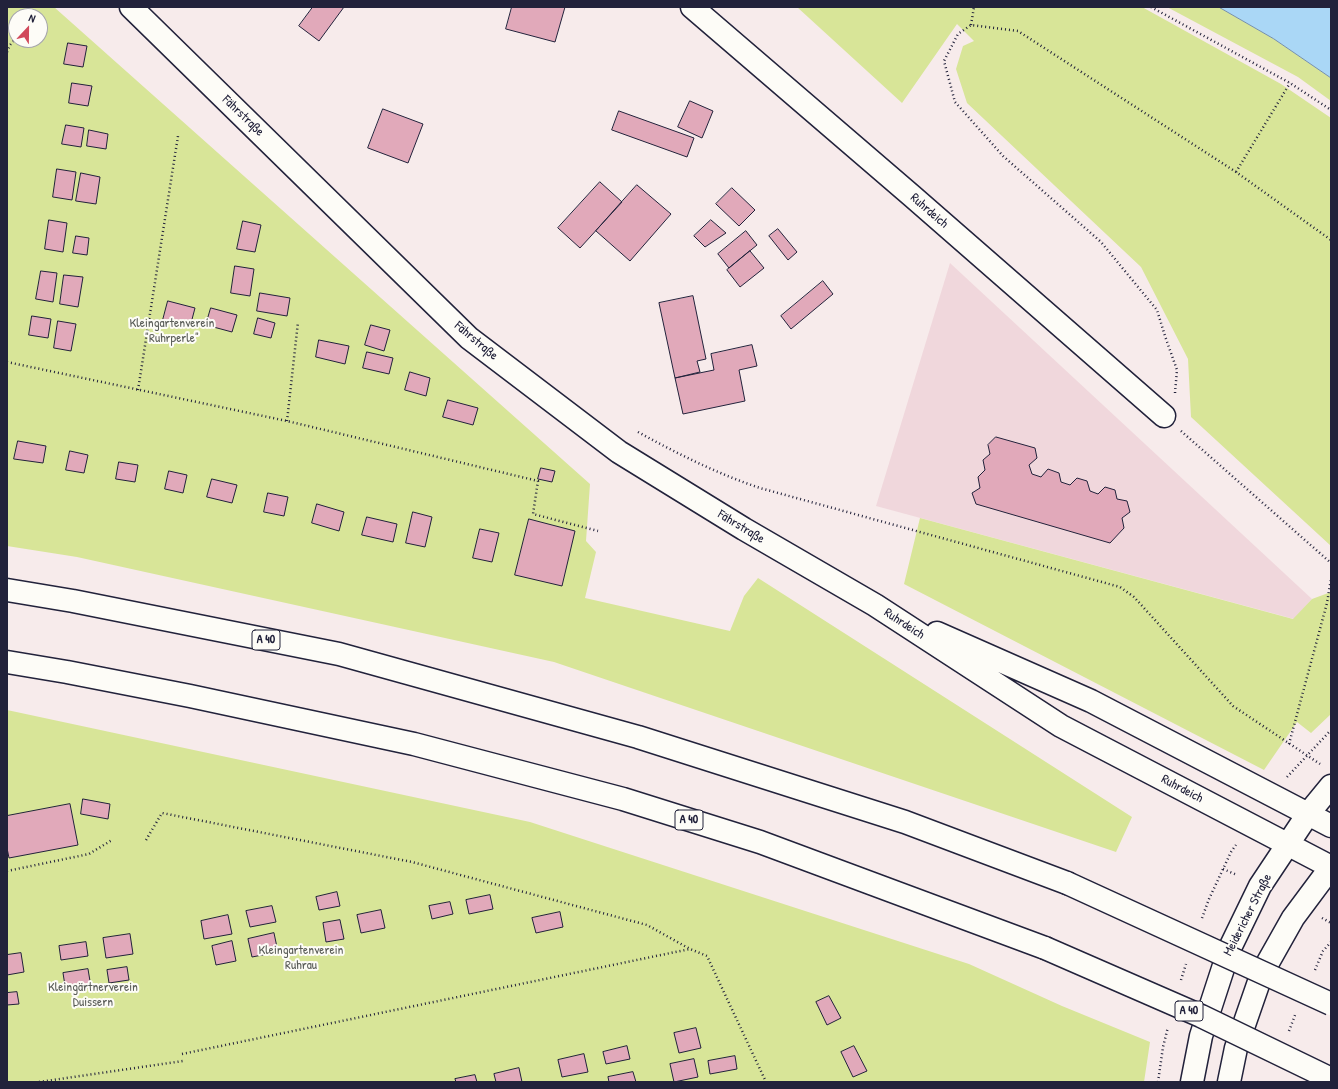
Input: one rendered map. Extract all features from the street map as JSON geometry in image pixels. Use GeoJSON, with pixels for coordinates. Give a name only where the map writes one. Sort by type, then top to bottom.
{"type":"FeatureCollection","features":[{"type":"Feature","properties":{"kind":"main road","name":"Fährstraße"},"geometry":{"type":"LineString","coordinates":[[131,7],[469,338],[619,452],[744,529],[875,605]]}},
{"type":"Feature","properties":{"kind":"main road","name":"Ruhrdeich"},"geometry":{"type":"LineString","coordinates":[[692,7],[918,201],[1164,416]]}},
{"type":"Feature","properties":{"kind":"main road","name":"A 40"},"geometry":{"type":"LineString","coordinates":[[7,590],[81,603],[346,656],[638,737],[905,822],[1067,884],[1331,1004]]}},
{"type":"Feature","properties":{"kind":"main road","name":"Ruhrdeich"},"geometry":{"type":"LineString","coordinates":[[875,605],[1091,701],[1331,826]]}},
{"type":"Feature","properties":{"kind":"main road","name":"Ruhrdeich"},"geometry":{"type":"LineString","coordinates":[[875,605],[1061,726],[1331,867]]}},
{"type":"Feature","properties":{"kind":"main road","name":"A 40"},"geometry":{"type":"LineString","coordinates":[[7,662],[190,696],[414,744],[623,799],[760,842],[1044,948],[1201,1016],[1331,1079]]}},
{"type":"Feature","properties":{"kind":"main road","name":"Meidericher Straße"},"geometry":{"type":"LineString","coordinates":[[1192,1082],[1201,1036],[1228,950],[1260,886],[1308,814],[1331,786]]}},
{"type":"Feature","properties":{"kind":"main road"},"geometry":{"type":"LineString","coordinates":[[1229,1082],[1236,1048],[1262,973],[1293,918],[1331,867]]}},
{"type":"Feature","properties":{"kind":"path"},"geometry":{"type":"LineString","coordinates":[[971,25],[974,7]]}},
{"type":"Feature","properties":{"kind":"path"},"geometry":{"type":"LineString","coordinates":[[1151,7],[1290,83],[1331,110]]}},
{"type":"Feature","properties":{"kind":"path"},"geometry":{"type":"LineString","coordinates":[[1331,240],[1236,172],[1018,31],[971,25],[958,34],[944,61],[955,102],[1003,156],[1101,242],[1157,310],[1177,370],[1174,402],[1164,416],[1331,563]]}},
{"type":"Feature","properties":{"kind":"path"},"geometry":{"type":"LineString","coordinates":[[1236,172],[1290,83]]}},
{"type":"Feature","properties":{"kind":"path"},"geometry":{"type":"LineString","coordinates":[[138,390],[178,136]]}},
{"type":"Feature","properties":{"kind":"path"},"geometry":{"type":"LineString","coordinates":[[286,421],[298,322]]}},
{"type":"Feature","properties":{"kind":"path"},"geometry":{"type":"LineString","coordinates":[[7,362],[286,421],[538,481],[533,514],[598,531]]}},
{"type":"Feature","properties":{"kind":"path"},"geometry":{"type":"LineString","coordinates":[[635,431],[707,468],[760,488],[1120,588],[1134,597],[1233,706],[1288,744],[1306,756],[1331,730]]}},
{"type":"Feature","properties":{"kind":"path"},"geometry":{"type":"LineString","coordinates":[[1288,744],[1327,603],[1331,579]]}},
{"type":"Feature","properties":{"kind":"path"},"geometry":{"type":"LineString","coordinates":[[146,840],[162,813],[405,860],[647,925],[690,949],[707,956],[766,1082]]}},
{"type":"Feature","properties":{"kind":"path"},"geometry":{"type":"LineString","coordinates":[[7,871],[89,854],[112,840]]}},
{"type":"Feature","properties":{"kind":"path"},"geometry":{"type":"LineString","coordinates":[[1201,920],[1223,869]]}},
{"type":"Feature","properties":{"kind":"path"},"geometry":{"type":"LineString","coordinates":[[182,1054],[690,949]]}},
{"type":"Feature","properties":{"kind":"path"},"geometry":{"type":"LineString","coordinates":[[1180,983],[1186,961]]}},
{"type":"Feature","properties":{"kind":"path"},"geometry":{"type":"LineString","coordinates":[[1158,1082],[1163,1047],[1168,1026]]}},
{"type":"Feature","properties":{"kind":"path"},"geometry":{"type":"LineString","coordinates":[[39,1082],[183,1061]]}},
{"type":"Feature","properties":{"kind":"shaded area"},"geometry":{"type":"Polygon","coordinates":[[[950,263],[1312,599],[1294,619],[876,506],[950,263]]]}},
{"type":"Feature","properties":{"kind":"green space","name":"Kleingartenverein \"Ruhrperle\""},"geometry":{"type":"Polygon","coordinates":[[[7,7],[54,7],[590,484],[586,541],[596,552],[585,598],[730,631],[744,596],[758,578],[1132,817],[1116,852],[554,662],[77,557],[7,546],[7,7]]]}},
{"type":"Feature","properties":{"kind":"green space"},"geometry":{"type":"Polygon","coordinates":[[[797,7],[1142,7],[1281,84],[1331,118],[1331,546],[1191,417],[1188,359],[1141,267],[967,103],[956,69],[963,46],[974,41],[957,24],[902,103],[797,7]]]}},
{"type":"Feature","properties":{"kind":"green space"},"geometry":{"type":"Polygon","coordinates":[[[1167,7],[1219,7],[1274,39],[1331,78],[1331,101],[1298,77],[1167,7]]]}},
{"type":"Feature","properties":{"kind":"green space"},"geometry":{"type":"Polygon","coordinates":[[[920,518],[1293,619],[1312,599],[1331,592],[1331,714],[1311,733],[1297,722],[1264,770],[904,584],[920,518]]]}},
{"type":"Feature","properties":{"kind":"green space"},"geometry":{"type":"Polygon","coordinates":[[[7,710],[530,822],[969,964],[1062,1006],[1150,1042],[1144,1082],[7,1082],[7,710]]]}},
{"type":"Feature","properties":{"kind":"water"},"geometry":{"type":"Polygon","coordinates":[[[1219,7],[1331,7],[1331,78],[1274,39],[1219,7]]]}},
{"type":"Feature","properties":{"kind":"building"},"geometry":{"type":"Polygon","coordinates":[[[313,7],[344,7],[319,41],[299,26],[313,7]]]}},
{"type":"Feature","properties":{"kind":"building"},"geometry":{"type":"Polygon","coordinates":[[[512,7],[565,7],[555,42],[506,29],[512,7]]]}},
{"type":"Feature","properties":{"kind":"building"},"geometry":{"type":"Polygon","coordinates":[[[68,43],[87,46],[83,67],[64,64],[68,43]]]}},
{"type":"Feature","properties":{"kind":"building"},"geometry":{"type":"Polygon","coordinates":[[[72,83],[92,86],[88,106],[69,103],[72,83]]]}},
{"type":"Feature","properties":{"kind":"building"},"geometry":{"type":"Polygon","coordinates":[[[690,101],[713,111],[702,138],[678,127],[690,101]]]}},
{"type":"Feature","properties":{"kind":"building"},"geometry":{"type":"Polygon","coordinates":[[[383,109],[423,124],[408,163],[368,148],[383,109]]]}},
{"type":"Feature","properties":{"kind":"building"},"geometry":{"type":"Polygon","coordinates":[[[619,111],[694,138],[687,157],[612,130],[619,111]]]}},
{"type":"Feature","properties":{"kind":"building"},"geometry":{"type":"Polygon","coordinates":[[[66,125],[84,128],[81,147],[62,144],[66,125]]]}},
{"type":"Feature","properties":{"kind":"building"},"geometry":{"type":"Polygon","coordinates":[[[89,130],[108,134],[106,149],[87,146],[89,130]]]}},
{"type":"Feature","properties":{"kind":"building"},"geometry":{"type":"Polygon","coordinates":[[[57,169],[76,172],[72,200],[53,197],[57,169]]]}},
{"type":"Feature","properties":{"kind":"building"},"geometry":{"type":"Polygon","coordinates":[[[81,173],[100,177],[96,204],[76,201],[81,173]]]}},
{"type":"Feature","properties":{"kind":"building"},"geometry":{"type":"Polygon","coordinates":[[[600,182],[622,202],[580,248],[558,228],[600,182]]]}},
{"type":"Feature","properties":{"kind":"building"},"geometry":{"type":"Polygon","coordinates":[[[637,185],[671,214],[630,261],[596,231],[637,185]]]}},
{"type":"Feature","properties":{"kind":"building"},"geometry":{"type":"Polygon","coordinates":[[[732,188],[755,210],[739,226],[716,204],[732,188]]]}},
{"type":"Feature","properties":{"kind":"building"},"geometry":{"type":"Polygon","coordinates":[[[49,220],[67,223],[63,252],[45,249],[49,220]]]}},
{"type":"Feature","properties":{"kind":"building"},"geometry":{"type":"Polygon","coordinates":[[[711,220],[726,233],[705,247],[694,236],[711,220]]]}},
{"type":"Feature","properties":{"kind":"building"},"geometry":{"type":"Polygon","coordinates":[[[243,221],[261,225],[255,252],[237,249],[243,221]]]}},
{"type":"Feature","properties":{"kind":"building"},"geometry":{"type":"Polygon","coordinates":[[[778,229],[797,252],[788,260],[769,236],[778,229]]]}},
{"type":"Feature","properties":{"kind":"building"},"geometry":{"type":"Polygon","coordinates":[[[746,231],[757,245],[729,268],[718,254],[746,231]]]}},
{"type":"Feature","properties":{"kind":"building"},"geometry":{"type":"Polygon","coordinates":[[[76,236],[89,238],[87,255],[73,253],[76,236]]]}},
{"type":"Feature","properties":{"kind":"building"},"geometry":{"type":"Polygon","coordinates":[[[750,251],[764,268],[740,287],[727,270],[750,251]]]}},
{"type":"Feature","properties":{"kind":"building"},"geometry":{"type":"Polygon","coordinates":[[[235,266],[254,269],[250,296],[231,293],[235,266]]]}},
{"type":"Feature","properties":{"kind":"building"},"geometry":{"type":"Polygon","coordinates":[[[41,271],[57,273],[53,302],[36,299],[41,271]]]}},
{"type":"Feature","properties":{"kind":"building"},"geometry":{"type":"Polygon","coordinates":[[[64,275],[83,277],[78,307],[60,304],[64,275]]]}},
{"type":"Feature","properties":{"kind":"building"},"geometry":{"type":"Polygon","coordinates":[[[823,281],[833,294],[791,329],[781,316],[823,281]]]}},
{"type":"Feature","properties":{"kind":"building"},"geometry":{"type":"Polygon","coordinates":[[[260,293],[290,298],[287,316],[257,311],[260,293]]]}},
{"type":"Feature","properties":{"kind":"building"},"geometry":{"type":"Polygon","coordinates":[[[693,296],[706,359],[697,361],[700,372],[675,378],[659,303],[693,296]]]}},
{"type":"Feature","properties":{"kind":"building"},"geometry":{"type":"Polygon","coordinates":[[[168,301],[195,308],[190,327],[163,320],[168,301]]]}},
{"type":"Feature","properties":{"kind":"building"},"geometry":{"type":"Polygon","coordinates":[[[211,308],[237,315],[232,332],[206,325],[211,308]]]}},
{"type":"Feature","properties":{"kind":"building"},"geometry":{"type":"Polygon","coordinates":[[[32,316],[51,319],[48,338],[29,335],[32,316]]]}},
{"type":"Feature","properties":{"kind":"building"},"geometry":{"type":"Polygon","coordinates":[[[258,318],[275,323],[271,338],[254,334],[258,318]]]}},
{"type":"Feature","properties":{"kind":"building"},"geometry":{"type":"Polygon","coordinates":[[[58,321],[76,324],[71,351],[54,348],[58,321]]]}},
{"type":"Feature","properties":{"kind":"building"},"geometry":{"type":"Polygon","coordinates":[[[371,325],[390,330],[384,351],[365,345],[371,325]]]}},
{"type":"Feature","properties":{"kind":"building"},"geometry":{"type":"Polygon","coordinates":[[[319,340],[349,346],[345,364],[316,357],[319,340]]]}},
{"type":"Feature","properties":{"kind":"building"},"geometry":{"type":"Polygon","coordinates":[[[752,345],[757,366],[739,370],[745,401],[683,414],[675,378],[714,370],[711,354],[752,345]]]}},
{"type":"Feature","properties":{"kind":"building"},"geometry":{"type":"Polygon","coordinates":[[[367,352],[393,358],[389,374],[363,368],[367,352]]]}},
{"type":"Feature","properties":{"kind":"building"},"geometry":{"type":"Polygon","coordinates":[[[410,372],[430,378],[426,396],[405,390],[410,372]]]}},
{"type":"Feature","properties":{"kind":"building"},"geometry":{"type":"Polygon","coordinates":[[[448,400],[478,408],[473,425],[443,417],[448,400]]]}},
{"type":"Feature","properties":{"kind":"building"},"geometry":{"type":"Polygon","coordinates":[[[996,437],[1035,448],[1037,458],[1029,465],[1032,474],[1041,477],[1048,469],[1059,473],[1061,482],[1070,485],[1077,478],[1087,481],[1090,491],[1098,494],[1105,487],[1115,490],[1117,499],[1127,501],[1130,512],[1122,518],[1124,528],[1110,543],[976,504],[972,493],[980,488],[978,477],[985,470],[983,460],[990,454],[988,445],[996,437]]]}},
{"type":"Feature","properties":{"kind":"building"},"geometry":{"type":"Polygon","coordinates":[[[18,441],[46,446],[43,463],[14,459],[18,441]]]}},
{"type":"Feature","properties":{"kind":"building"},"geometry":{"type":"Polygon","coordinates":[[[70,451],[88,455],[84,473],[66,470],[70,451]]]}},
{"type":"Feature","properties":{"kind":"building"},"geometry":{"type":"Polygon","coordinates":[[[119,462],[138,465],[135,482],[116,479],[119,462]]]}},
{"type":"Feature","properties":{"kind":"building"},"geometry":{"type":"Polygon","coordinates":[[[541,468],[555,471],[552,482],[538,479],[541,468]]]}},
{"type":"Feature","properties":{"kind":"building"},"geometry":{"type":"Polygon","coordinates":[[[169,471],[187,475],[183,493],[165,489],[169,471]]]}},
{"type":"Feature","properties":{"kind":"building"},"geometry":{"type":"Polygon","coordinates":[[[212,479],[237,485],[232,503],[207,497],[212,479]]]}},
{"type":"Feature","properties":{"kind":"building"},"geometry":{"type":"Polygon","coordinates":[[[268,493],[288,497],[284,516],[264,512],[268,493]]]}},
{"type":"Feature","properties":{"kind":"building"},"geometry":{"type":"Polygon","coordinates":[[[317,504],[344,512],[339,531],[312,523],[317,504]]]}},
{"type":"Feature","properties":{"kind":"building"},"geometry":{"type":"Polygon","coordinates":[[[413,512],[432,517],[425,547],[406,543],[413,512]]]}},
{"type":"Feature","properties":{"kind":"building"},"geometry":{"type":"Polygon","coordinates":[[[367,517],[397,524],[393,542],[362,535],[367,517]]]}},
{"type":"Feature","properties":{"kind":"building"},"geometry":{"type":"Polygon","coordinates":[[[529,519],[575,531],[562,586],[515,575],[529,519]]]}},
{"type":"Feature","properties":{"kind":"building"},"geometry":{"type":"Polygon","coordinates":[[[480,529],[499,533],[492,562],[473,558],[480,529]]]}},
{"type":"Feature","properties":{"kind":"building"},"geometry":{"type":"Polygon","coordinates":[[[83,799],[110,804],[108,819],[81,814],[83,799]]]}},
{"type":"Feature","properties":{"kind":"building"},"geometry":{"type":"Polygon","coordinates":[[[70,804],[78,845],[9,858],[7,848],[7,816],[70,804]]]}},
{"type":"Feature","properties":{"kind":"building"},"geometry":{"type":"Polygon","coordinates":[[[337,892],[340,906],[319,910],[316,897],[337,892]]]}},
{"type":"Feature","properties":{"kind":"building"},"geometry":{"type":"Polygon","coordinates":[[[490,895],[493,909],[469,914],[466,900],[490,895]]]}},
{"type":"Feature","properties":{"kind":"building"},"geometry":{"type":"Polygon","coordinates":[[[450,902],[453,914],[432,919],[429,906],[450,902]]]}},
{"type":"Feature","properties":{"kind":"building"},"geometry":{"type":"Polygon","coordinates":[[[272,906],[276,922],[250,927],[246,911],[272,906]]]}},
{"type":"Feature","properties":{"kind":"building"},"geometry":{"type":"Polygon","coordinates":[[[381,910],[385,928],[361,933],[357,915],[381,910]]]}},
{"type":"Feature","properties":{"kind":"building"},"geometry":{"type":"Polygon","coordinates":[[[560,912],[563,927],[536,933],[532,918],[560,912]]]}},
{"type":"Feature","properties":{"kind":"building"},"geometry":{"type":"Polygon","coordinates":[[[228,915],[232,934],[204,939],[201,921],[228,915]]]}},
{"type":"Feature","properties":{"kind":"building"},"geometry":{"type":"Polygon","coordinates":[[[340,920],[344,939],[326,942],[323,923],[340,920]]]}},
{"type":"Feature","properties":{"kind":"building"},"geometry":{"type":"Polygon","coordinates":[[[274,933],[278,952],[252,957],[248,939],[274,933]]]}},
{"type":"Feature","properties":{"kind":"building"},"geometry":{"type":"Polygon","coordinates":[[[130,934],[133,954],[106,958],[103,938],[130,934]]]}},
{"type":"Feature","properties":{"kind":"building"},"geometry":{"type":"Polygon","coordinates":[[[232,941],[236,961],[216,965],[212,946],[232,941]]]}},
{"type":"Feature","properties":{"kind":"building"},"geometry":{"type":"Polygon","coordinates":[[[86,942],[88,956],[61,960],[59,946],[86,942]]]}},
{"type":"Feature","properties":{"kind":"building"},"geometry":{"type":"Polygon","coordinates":[[[21,953],[24,972],[7,975],[7,955],[21,953]]]}},
{"type":"Feature","properties":{"kind":"building"},"geometry":{"type":"Polygon","coordinates":[[[127,967],[129,980],[109,983],[107,970],[127,967]]]}},
{"type":"Feature","properties":{"kind":"building"},"geometry":{"type":"Polygon","coordinates":[[[88,969],[91,987],[66,992],[63,973],[88,969]]]}},
{"type":"Feature","properties":{"kind":"building"},"geometry":{"type":"Polygon","coordinates":[[[17,992],[19,1004],[7,1005],[7,993],[17,992]]]}},
{"type":"Feature","properties":{"kind":"building"},"geometry":{"type":"Polygon","coordinates":[[[829,996],[841,1018],[827,1025],[816,1002],[829,996]]]}},
{"type":"Feature","properties":{"kind":"building"},"geometry":{"type":"Polygon","coordinates":[[[696,1028],[701,1048],[679,1053],[674,1033],[696,1028]]]}},
{"type":"Feature","properties":{"kind":"building"},"geometry":{"type":"Polygon","coordinates":[[[627,1046],[630,1059],[606,1064],[603,1052],[627,1046]]]}},
{"type":"Feature","properties":{"kind":"building"},"geometry":{"type":"Polygon","coordinates":[[[854,1046],[867,1071],[853,1077],[841,1052],[854,1046]]]}},
{"type":"Feature","properties":{"kind":"building"},"geometry":{"type":"Polygon","coordinates":[[[584,1054],[588,1072],[562,1077],[558,1060],[584,1054]]]}},
{"type":"Feature","properties":{"kind":"building"},"geometry":{"type":"Polygon","coordinates":[[[735,1056],[737,1069],[710,1074],[708,1061],[735,1056]]]}},
{"type":"Feature","properties":{"kind":"building"},"geometry":{"type":"Polygon","coordinates":[[[694,1059],[698,1077],[674,1082],[670,1064],[694,1059]]]}},
{"type":"Feature","properties":{"kind":"building"},"geometry":{"type":"Polygon","coordinates":[[[519,1068],[522,1082],[496,1082],[494,1074],[519,1068]]]}},
{"type":"Feature","properties":{"kind":"building"},"geometry":{"type":"Polygon","coordinates":[[[633,1072],[636,1082],[609,1082],[608,1077],[633,1072]]]}},
{"type":"Feature","properties":{"kind":"building"},"geometry":{"type":"Polygon","coordinates":[[[475,1075],[477,1082],[456,1082],[455,1079],[475,1075]]]}},
{"type":"Feature","properties":{"kind":"park label","name":"Kleingartenverein Ruhrau"},"geometry":{"type":"Point","coordinates":[301,958]}},
{"type":"Feature","properties":{"kind":"park label","name":"Kleingärtnerverein Duissern"},"geometry":{"type":"Point","coordinates":[93,996]}}]}
